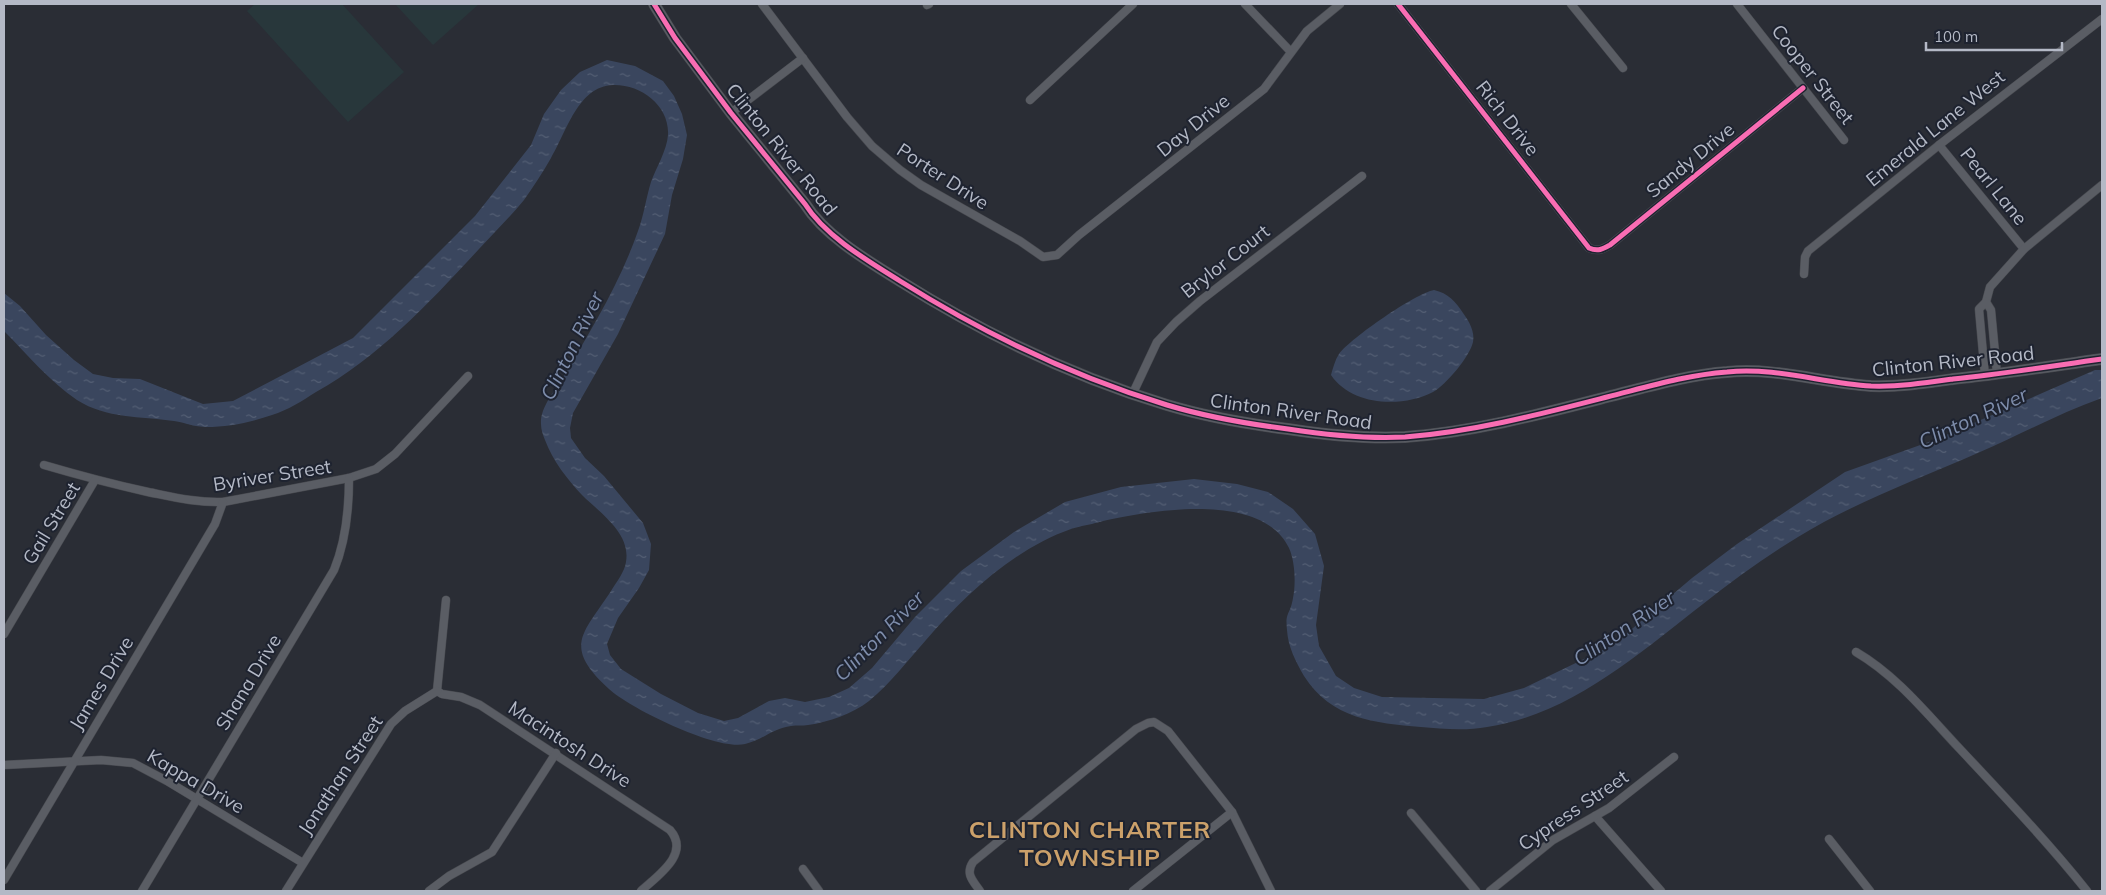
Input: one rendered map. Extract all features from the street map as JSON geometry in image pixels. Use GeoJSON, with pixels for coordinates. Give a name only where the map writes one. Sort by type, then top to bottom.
{"type":"FeatureCollection","features":[{"type":"Feature","properties":{"kind":"street","name":"Clinton River Road"},"geometry":{"type":"LineString","coordinates":[[654,4],[676,38],[731,113],[805,204],[814,218],[882,270],[968,320],[1024,349],[1133,393],[1183,409],[1238,421],[1307,432],[1381,438],[1428,434],[1514,419],[1674,380],[1726,372],[1778,373],[1869,386],[1893,386],[1985,376],[2102,359]]}},
{"type":"Feature","properties":{"kind":"street","name":"Porter Drive"},"geometry":{"type":"LineString","coordinates":[[762,4],[850,121],[872,146],[893,165],[921,185],[1020,241],[1036,253],[1043,257],[1051,257]]}},
{"type":"Feature","properties":{"kind":"street"},"geometry":{"type":"LineString","coordinates":[[1030,100],[1133,4]]}},
{"type":"Feature","properties":{"kind":"street"},"geometry":{"type":"LineString","coordinates":[[1245,4],[1291,52]]}},
{"type":"Feature","properties":{"kind":"street","name":"Day Drive"},"geometry":{"type":"LineString","coordinates":[[1051,257],[1064,250],[1079,235],[1264,89],[1307,31],[1340,4]]}},
{"type":"Feature","properties":{"kind":"street","name":"Rich Drive"},"geometry":{"type":"LineString","coordinates":[[1398,4],[1590,248],[1595,251]]}},
{"type":"Feature","properties":{"kind":"street"},"geometry":{"type":"LineString","coordinates":[[1571,4],[1623,68]]}},
{"type":"Feature","properties":{"kind":"street","name":"Cooper Street"},"geometry":{"type":"LineString","coordinates":[[1737,4],[1844,140]]}},
{"type":"Feature","properties":{"kind":"street","name":"Emerald Lane West"},"geometry":{"type":"LineString","coordinates":[[1804,274],[1805,257],[1808,251],[1939,145],[2102,19]]}},
{"type":"Feature","properties":{"kind":"street"},"geometry":{"type":"LineString","coordinates":[[731,113],[802,58]]}},
{"type":"Feature","properties":{"kind":"street","name":"Sandy Drive"},"geometry":{"type":"LineString","coordinates":[[1595,251],[1610,245],[1803,88]]}},
{"type":"Feature","properties":{"kind":"street","name":"Pearl Lane"},"geometry":{"type":"LineString","coordinates":[[1939,145],[2024,249]]}},
{"type":"Feature","properties":{"kind":"street","name":"Brylor Court"},"geometry":{"type":"LineString","coordinates":[[1133,393],[1157,342],[1176,322],[1200,301],[1362,176]]}},
{"type":"Feature","properties":{"kind":"street"},"geometry":{"type":"LineString","coordinates":[[1985,376],[1979,310],[1986,302],[1990,287],[2024,249],[2102,185]]}},
{"type":"Feature","properties":{"kind":"street"},"geometry":{"type":"LineString","coordinates":[[1986,302],[1991,310],[1997,374]]}},
{"type":"Feature","properties":{"kind":"street","name":"Byriver Street"},"geometry":{"type":"LineString","coordinates":[[44,465],[95,480],[190,500],[223,502],[349,478],[369,472],[388,460],[468,376]]}},
{"type":"Feature","properties":{"kind":"street","name":"Shana Drive"},"geometry":{"type":"LineString","coordinates":[[142,891],[334,570],[340,556],[347,520],[349,478]]}},
{"type":"Feature","properties":{"kind":"street","name":"Gail Street"},"geometry":{"type":"LineString","coordinates":[[4,634],[95,480]]}},
{"type":"Feature","properties":{"kind":"street","name":"James Drive"},"geometry":{"type":"LineString","coordinates":[[4,880],[215,524],[223,502]]}},
{"type":"Feature","properties":{"kind":"street"},"geometry":{"type":"LineString","coordinates":[[437,691],[446,600]]}},
{"type":"Feature","properties":{"kind":"street"},"geometry":{"type":"LineString","coordinates":[[1856,652],[1878,665],[1914,701],[2054,849],[2087,891]]}},
{"type":"Feature","properties":{"kind":"street","name":"Macintosh Drive"},"geometry":{"type":"LineString","coordinates":[[437,691],[442,694],[468,699],[480,705],[556,753],[662,824],[673,834],[677,841],[677,853],[670,864],[641,891]]}},
{"type":"Feature","properties":{"kind":"street","name":"Jonathan Street"},"geometry":{"type":"LineString","coordinates":[[286,891],[391,724],[405,712],[437,691]]}},
{"type":"Feature","properties":{"kind":"street"},"geometry":{"type":"LineString","coordinates":[[980,891],[969,874],[973,862],[1136,729],[1154,722],[1168,731],[1232,812],[1271,891]]}},
{"type":"Feature","properties":{"kind":"street"},"geometry":{"type":"LineString","coordinates":[[429,891],[449,876],[492,852],[556,753]]}},
{"type":"Feature","properties":{"kind":"street","name":"Cypress Street"},"geometry":{"type":"LineString","coordinates":[[1490,891],[1553,840],[1595,816],[1628,794],[1674,757]]}},
{"type":"Feature","properties":{"kind":"street","name":"Kappa Drive"},"geometry":{"type":"LineString","coordinates":[[4,764],[101,760],[133,763],[303,863]]}},
{"type":"Feature","properties":{"kind":"street"},"geometry":{"type":"LineString","coordinates":[[1134,891],[1232,812]]}},
{"type":"Feature","properties":{"kind":"street"},"geometry":{"type":"LineString","coordinates":[[1411,814],[1476,891]]}},
{"type":"Feature","properties":{"kind":"street"},"geometry":{"type":"LineString","coordinates":[[1595,816],[1661,891]]}},
{"type":"Feature","properties":{"kind":"street"},"geometry":{"type":"LineString","coordinates":[[1829,839],[1870,891]]}},
{"type":"Feature","properties":{"kind":"street"},"geometry":{"type":"LineString","coordinates":[[803,869],[819,891]]}},
{"type":"Feature","properties":{"kind":"shaded area"},"geometry":{"type":"Polygon","coordinates":[[[255,4],[342,4],[404,72],[348,122],[247,11],[255,4]]]}},
{"type":"Feature","properties":{"kind":"shaded area"},"geometry":{"type":"Polygon","coordinates":[[[395,4],[479,4],[433,45],[395,4]]]}},
{"type":"Feature","properties":{"kind":"water"},"geometry":{"type":"Polygon","coordinates":[[[607,60],[635,66],[663,81],[674,96],[682,114],[687,135],[683,159],[672,195],[665,234],[618,334],[573,413],[570,428],[571,438],[585,458],[604,476],[643,523],[651,544],[649,570],[618,618],[607,644],[610,655],[621,669],[661,694],[698,713],[724,721],[738,718],[769,701],[785,698],[805,702],[829,697],[849,688],[872,668],[915,617],[961,571],[1014,532],[1065,502],[1121,487],[1194,479],[1237,484],[1268,492],[1293,509],[1315,534],[1324,566],[1316,625],[1319,646],[1336,676],[1354,688],[1382,697],[1484,699],[1524,688],[1613,645],[1692,578],[1737,544],[1845,472],[1937,439],[2095,370],[2102,370],[2102,398],[2071,410],[1820,524],[1749,569],[1629,661],[1576,696],[1518,720],[1479,728],[1446,729],[1371,720],[1355,716],[1327,702],[1304,676],[1295,660],[1288,636],[1287,616],[1292,604],[1295,579],[1289,548],[1275,530],[1255,518],[1231,512],[1204,509],[1176,510],[1124,517],[1074,528],[1050,538],[1010,561],[974,590],[941,623],[885,687],[862,706],[832,720],[785,727],[745,744],[732,744],[695,735],[636,707],[609,689],[594,674],[586,662],[582,650],[582,640],[592,618],[622,573],[626,562],[626,552],[624,542],[613,524],[582,495],[561,469],[548,448],[541,428],[541,418],[545,406],[594,325],[631,250],[640,225],[651,182],[666,147],[668,135],[664,115],[659,106],[643,93],[634,88],[613,85],[601,87],[591,93],[574,112],[551,158],[524,200],[423,308],[383,345],[339,378],[278,413],[240,424],[206,427],[100,411],[77,400],[57,385],[4,331],[4,293],[20,306],[46,335],[93,374],[113,378],[140,379],[203,404],[233,401],[353,338],[475,216],[531,145],[544,114],[561,90],[580,72],[607,60]]]}},
{"type":"Feature","properties":{"kind":"water"},"geometry":{"type":"Polygon","coordinates":[[[1434,290],[1443,293],[1454,302],[1471,327],[1473,342],[1457,370],[1433,392],[1421,397],[1393,402],[1364,398],[1351,393],[1340,385],[1331,375],[1339,354],[1356,338],[1399,307],[1434,290]]]}},
{"type":"Feature","properties":{"kind":"cycle path"},"geometry":{"type":"LineString","coordinates":[[654,4],[675,38],[731,113],[814,216],[848,247],[931,300],[996,336],[1098,381],[1132,394],[1197,413],[1317,433],[1361,437],[1405,437],[1430,435],[1507,422],[1667,382],[1727,372],[1781,373],[1853,384],[1891,386],[1990,375],[2102,359]]}},
{"type":"Feature","properties":{"kind":"cycle path"},"geometry":{"type":"LineString","coordinates":[[1398,4],[1589,248],[1595,250],[1610,245],[1803,88]]}},
{"type":"Feature","properties":{"kind":"district","name":"CLINTON CHARTER TOWNSHIP"},"geometry":{"type":"Point","coordinates":[1090,844]}},
{"type":"Feature","properties":{"kind":"water label","name":"Clinton River"},"geometry":{"type":"Point","coordinates":[572,346]}},
{"type":"Feature","properties":{"kind":"water label","name":"Clinton River"},"geometry":{"type":"Point","coordinates":[1973,418]}},
{"type":"Feature","properties":{"kind":"water label","name":"Clinton River"},"geometry":{"type":"Point","coordinates":[1624,628]}},
{"type":"Feature","properties":{"kind":"water label","name":"Clinton River"},"geometry":{"type":"Point","coordinates":[879,636]}}]}
